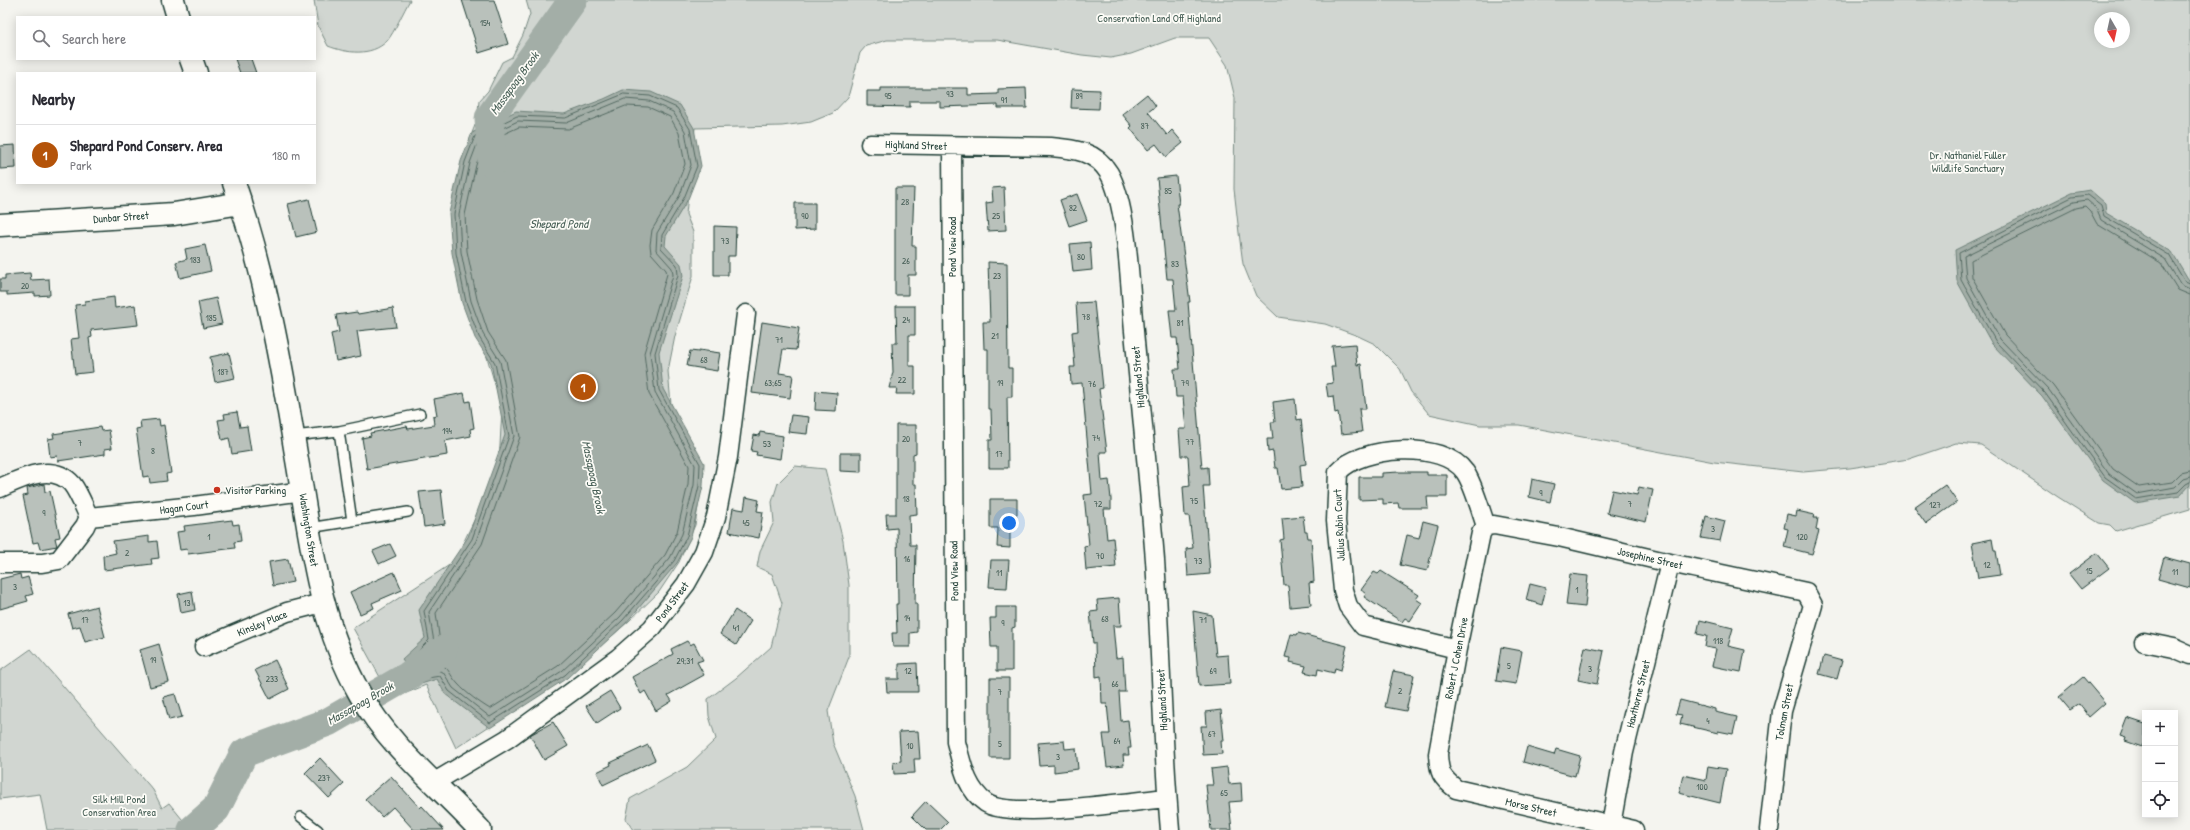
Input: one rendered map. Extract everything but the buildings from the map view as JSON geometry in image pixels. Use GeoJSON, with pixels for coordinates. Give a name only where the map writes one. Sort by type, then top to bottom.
{"type":"FeatureCollection","features":[{"type":"Feature","properties":{"kind":"main road"},"geometry":{"type":"LineString","coordinates":[[173,0],[178,16]]}},
{"type":"Feature","properties":{"kind":"main road"},"geometry":{"type":"LineString","coordinates":[[191,60],[196,72]]}},
{"type":"Feature","properties":{"kind":"main road","name":"Washington Street"},"geometry":{"type":"LineString","coordinates":[[234,184],[241,203],[271,314],[294,436],[322,603],[340,655],[360,695],[374,717],[404,754],[480,830]]}},
{"type":"Feature","properties":{"kind":"main road","name":"Dunbar Street"},"geometry":{"type":"LineString","coordinates":[[0,225],[174,214],[241,203]]}},
{"type":"Feature","properties":{"kind":"street","name":"Highland Street"},"geometry":{"type":"LineString","coordinates":[[870,144],[952,147],[1051,147],[1076,150],[1091,155],[1101,163],[1109,173],[1115,186],[1120,207],[1126,249],[1154,546],[1170,830]]}},
{"type":"Feature","properties":{"kind":"street","name":"Pond View Road"},"geometry":{"type":"LineString","coordinates":[[952,147],[956,742],[963,768],[970,787],[987,803],[1002,809],[1027,811],[1167,798]]}},
{"type":"Feature","properties":{"kind":"street","name":"Pond Street"},"geometry":{"type":"LineString","coordinates":[[433,783],[507,739],[618,658],[652,628],[686,584],[704,552],[716,516],[728,457],[746,314]]}},
{"type":"Feature","properties":{"kind":"street","name":"Julius Rubin Court"},"geometry":{"type":"LineString","coordinates":[[1457,649],[1363,626],[1356,618],[1348,606],[1343,590],[1336,521],[1338,472],[1346,464],[1382,452],[1425,452],[1453,460],[1465,472],[1486,526]]}},
{"type":"Feature","properties":{"kind":"street"},"geometry":{"type":"LineString","coordinates":[[0,488],[30,475],[41,472],[58,475],[72,484],[89,517],[85,526],[59,560],[42,563],[0,563]]}},
{"type":"Feature","properties":{"kind":"street","name":"Hagan Court"},"geometry":{"type":"LineString","coordinates":[[89,517],[194,506],[303,491]]}},
{"type":"Feature","properties":{"kind":"street","name":"Josephine Street"},"geometry":{"type":"LineString","coordinates":[[1486,526],[1494,525],[1559,537],[1670,563],[1806,592],[1810,598]]}},
{"type":"Feature","properties":{"kind":"street","name":"Robert J Cohen Drive"},"geometry":{"type":"LineString","coordinates":[[1453,786],[1445,780],[1439,770],[1438,754],[1457,649],[1481,533],[1486,526]]}},
{"type":"Feature","properties":{"kind":"street","name":"Hawthorne Street"},"geometry":{"type":"LineString","coordinates":[[1611,825],[1624,752],[1670,563]]}},
{"type":"Feature","properties":{"kind":"street","name":"Tolman Street"},"geometry":{"type":"LineString","coordinates":[[1768,830],[1782,711],[1813,605],[1810,598]]}},
{"type":"Feature","properties":{"kind":"street","name":"Kinsley Place"},"geometry":{"type":"LineString","coordinates":[[204,648],[282,614],[322,603]]}},
{"type":"Feature","properties":{"kind":"street"},"geometry":{"type":"LineString","coordinates":[[2144,642],[2174,648],[2190,655]]}},
{"type":"Feature","properties":{"kind":"street","name":"Morse Street"},"geometry":{"type":"LineString","coordinates":[[1453,786],[1456,789],[1634,830]]}},
{"type":"Feature","properties":{"kind":"lane"},"geometry":{"type":"LineString","coordinates":[[294,436],[339,431],[420,414]]}},
{"type":"Feature","properties":{"kind":"lane"},"geometry":{"type":"LineString","coordinates":[[339,431],[352,521]]}},
{"type":"Feature","properties":{"kind":"lane"},"geometry":{"type":"LineString","coordinates":[[309,528],[408,512]]}},
{"type":"Feature","properties":{"kind":"lane"},"geometry":{"type":"LineString","coordinates":[[301,817],[318,830]]}},
{"type":"Feature","properties":{"kind":"green space"},"geometry":{"type":"Polygon","coordinates":[[[314,0],[410,0],[393,33],[387,41],[374,50],[350,52],[328,46],[318,26],[314,0]]]}},
{"type":"Feature","properties":{"kind":"green space"},"geometry":{"type":"Polygon","coordinates":[[[526,0],[2190,0],[2190,509],[2116,531],[2110,525],[2099,523],[2058,497],[1981,445],[1956,443],[1909,459],[1850,468],[1803,472],[1714,462],[1519,425],[1480,425],[1429,414],[1411,392],[1400,369],[1375,344],[1325,324],[1278,317],[1256,296],[1243,264],[1234,189],[1235,98],[1227,65],[1209,38],[1175,38],[1131,54],[1111,58],[1082,55],[997,40],[887,40],[866,46],[860,53],[848,97],[833,113],[811,122],[782,126],[695,128],[686,214],[693,232],[693,276],[675,336],[668,371],[671,404],[691,448],[704,472],[695,525],[679,562],[659,592],[629,621],[570,673],[456,748],[426,685],[392,699],[353,628],[454,562],[492,483],[499,464],[502,408],[484,347],[476,131],[472,133],[477,120],[479,101],[488,91],[502,62],[512,57],[523,35],[530,14],[526,0]]]}},
{"type":"Feature","properties":{"kind":"green space"},"geometry":{"type":"Polygon","coordinates":[[[795,466],[825,469],[843,541],[849,585],[849,657],[828,711],[833,743],[855,796],[864,830],[633,830],[626,819],[630,799],[687,767],[716,739],[709,716],[708,699],[736,678],[771,647],[782,603],[772,574],[757,567],[760,551],[774,522],[772,502],[778,483],[795,466]]]}},
{"type":"Feature","properties":{"kind":"green space","name":"Silk Mill Pond Conservation Area"},"geometry":{"type":"Polygon","coordinates":[[[31,649],[153,790],[162,808],[169,803],[191,830],[47,830],[40,794],[0,799],[0,671],[31,649]]]}},
{"type":"Feature","properties":{"kind":"water","name":"Shepard Pond"},"geometry":{"type":"Polygon","coordinates":[[[623,90],[651,92],[680,105],[694,128],[701,166],[688,199],[666,236],[665,246],[681,264],[683,276],[659,352],[663,389],[704,463],[703,486],[691,537],[677,563],[626,623],[567,678],[490,728],[445,694],[437,679],[421,684],[402,659],[425,638],[419,610],[468,537],[505,435],[491,363],[475,338],[462,303],[452,253],[449,213],[461,161],[472,133],[516,111],[564,114],[623,90]]]}},
{"type":"Feature","properties":{"kind":"water"},"geometry":{"type":"Polygon","coordinates":[[[2090,190],[2105,203],[2106,213],[2172,252],[2190,282],[2190,485],[2180,496],[2135,503],[2103,480],[2042,396],[1992,344],[1957,281],[1955,250],[2071,193],[2090,190]]]}},
{"type":"Feature","properties":{"kind":"waterway","name":"Massapoag Brook"},"geometry":{"type":"LineString","coordinates":[[492,163],[489,118],[573,0]]}},
{"type":"Feature","properties":{"kind":"waterway","name":"Massapoag Brook"},"geometry":{"type":"LineString","coordinates":[[192,830],[216,809],[244,753],[328,722],[408,676],[443,650]]}},
{"type":"Feature","properties":{"kind":"place","name":"Shepard Pond Conserv. Area"},"geometry":{"type":"Point","coordinates":[583,387]}},
{"type":"Feature","properties":{"kind":"place","name":"Visitor Parking"},"geometry":{"type":"Point","coordinates":[217,490]}},
{"type":"Feature","properties":{"kind":"park label","name":"Conservation Land Off Highland"},"geometry":{"type":"Point","coordinates":[1159,18]}},
{"type":"Feature","properties":{"kind":"park label","name":"Dr. Nathaniel Fuller Wildlife Sanctuary"},"geometry":{"type":"Point","coordinates":[1968,161]}}]}
